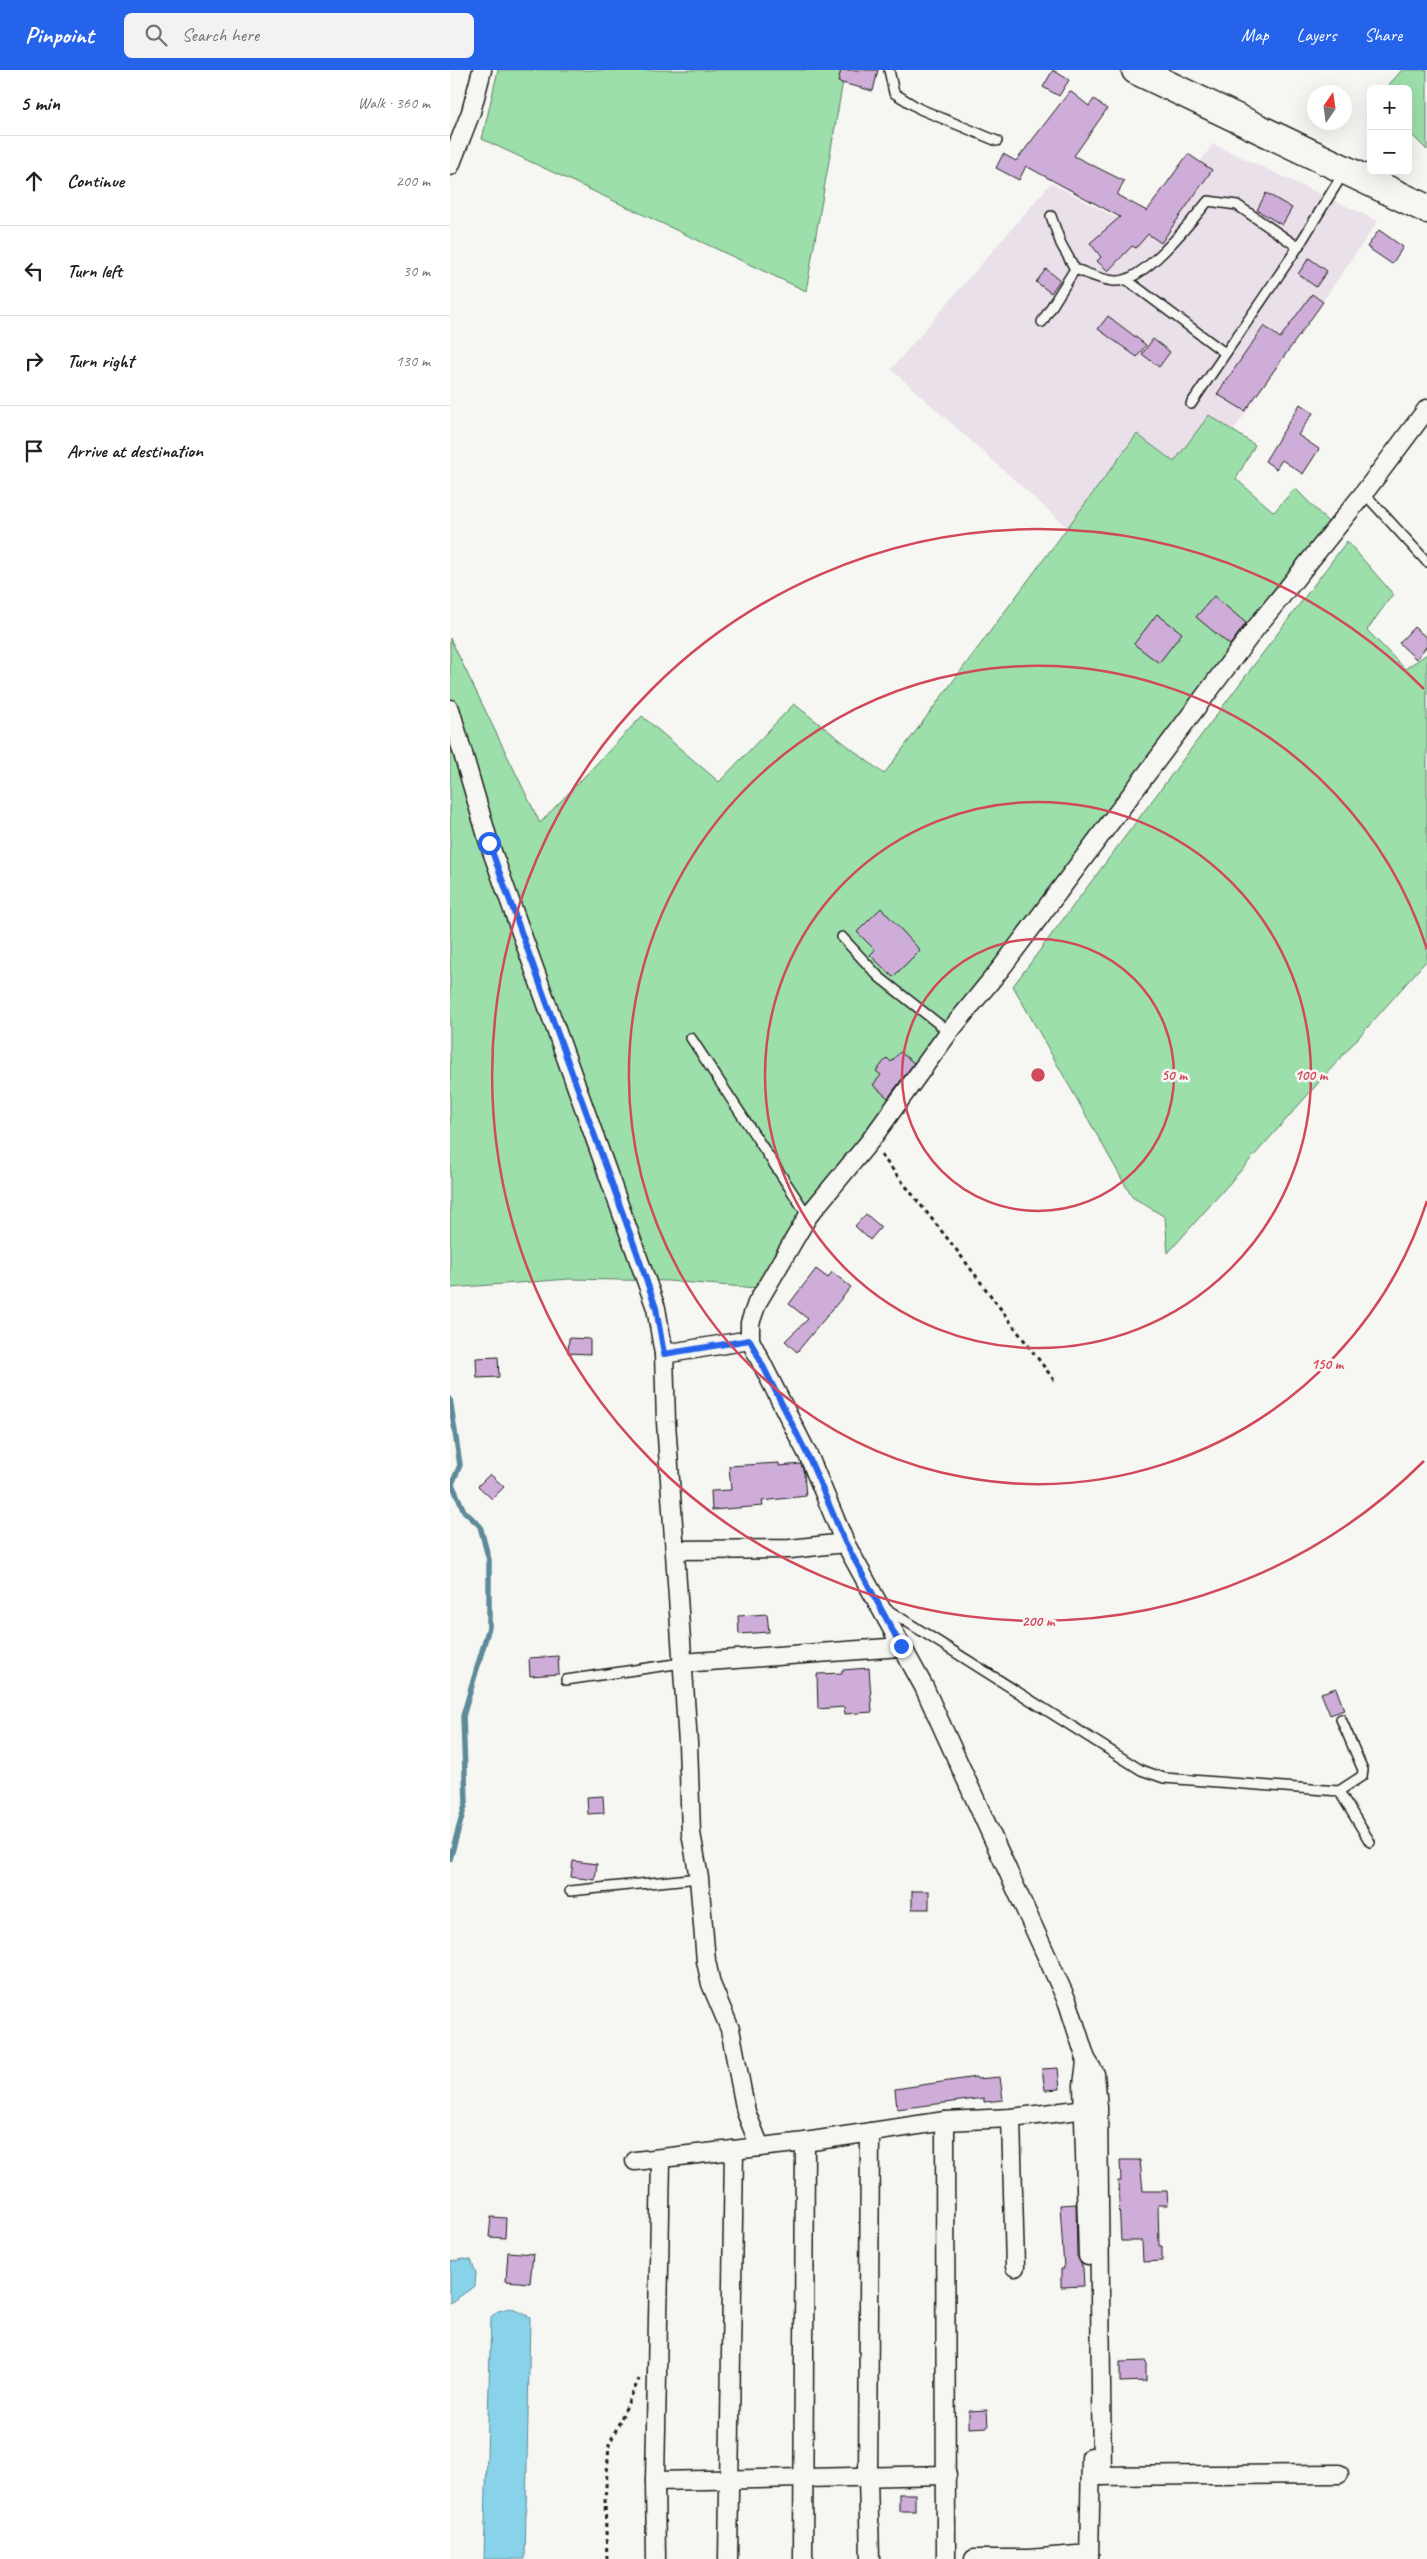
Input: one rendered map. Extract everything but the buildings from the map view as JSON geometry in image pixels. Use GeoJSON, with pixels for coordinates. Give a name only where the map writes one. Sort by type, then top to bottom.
{"type":"FeatureCollection","features":[{"type":"Feature","properties":{"kind":"main road"},"geometry":{"type":"LineString","coordinates":[[1136,70],[1427,209]]}},
{"type":"Feature","properties":{"kind":"street"},"geometry":{"type":"LineString","coordinates":[[450,166],[470,112],[482,70]]}},
{"type":"Feature","properties":{"kind":"street"},"geometry":{"type":"LineString","coordinates":[[974,2559],[1089,2556],[1097,2476],[1092,2108],[1083,2085],[1086,2059],[1068,2003],[924,1687],[845,1542],[810,1460],[750,1340],[750,1323],[757,1302],[808,1216],[870,1141],[949,1032],[1002,967],[1255,629],[1364,493],[1427,409]]}},
{"type":"Feature","properties":{"kind":"street"},"geometry":{"type":"LineString","coordinates":[[450,708],[489,843],[650,1291],[664,1354],[688,1743],[691,1832],[699,1878],[706,1962],[711,1984],[730,2029],[746,2112],[760,2147]]}},
{"type":"Feature","properties":{"kind":"street"},"geometry":{"type":"LineString","coordinates":[[664,1354],[750,1340]]}},
{"type":"Feature","properties":{"kind":"street"},"geometry":{"type":"LineString","coordinates":[[675,1550],[790,1549],[845,1542]]}},
{"type":"Feature","properties":{"kind":"street"},"geometry":{"type":"LineString","coordinates":[[682,1663],[901,1646]]}},
{"type":"Feature","properties":{"kind":"street"},"geometry":{"type":"LineString","coordinates":[[635,2162],[805,2142],[945,2121],[1011,2118],[1092,2108]]}},
{"type":"Feature","properties":{"kind":"street"},"geometry":{"type":"LineString","coordinates":[[1011,2118],[1015,2268]]}},
{"type":"Feature","properties":{"kind":"street"},"geometry":{"type":"LineString","coordinates":[[945,2121],[946,2559]]}},
{"type":"Feature","properties":{"kind":"street"},"geometry":{"type":"LineString","coordinates":[[870,2132],[868,2478],[870,2559]]}},
{"type":"Feature","properties":{"kind":"street"},"geometry":{"type":"LineString","coordinates":[[803,2559],[805,2142]]}},
{"type":"Feature","properties":{"kind":"street"},"geometry":{"type":"LineString","coordinates":[[728,2559],[734,2150]]}},
{"type":"Feature","properties":{"kind":"street"},"geometry":{"type":"LineString","coordinates":[[656,2559],[655,2481],[661,2159]]}},
{"type":"Feature","properties":{"kind":"street"},"geometry":{"type":"LineString","coordinates":[[1097,2476],[1339,2474]]}},
{"type":"Feature","properties":{"kind":"street"},"geometry":{"type":"LineString","coordinates":[[655,2481],[947,2475]]}},
{"type":"Feature","properties":{"kind":"lane"},"geometry":{"type":"LineString","coordinates":[[889,70],[894,93],[920,108],[997,141]]}},
{"type":"Feature","properties":{"kind":"lane"},"geometry":{"type":"LineString","coordinates":[[1191,404],[1298,247],[1345,170]]}},
{"type":"Feature","properties":{"kind":"lane"},"geometry":{"type":"LineString","coordinates":[[1051,216],[1061,244],[1075,269],[1115,282],[1127,280],[1153,261],[1176,239],[1208,201],[1237,205],[1298,247]]}},
{"type":"Feature","properties":{"kind":"lane"},"geometry":{"type":"LineString","coordinates":[[1042,322],[1075,269]]}},
{"type":"Feature","properties":{"kind":"lane"},"geometry":{"type":"LineString","coordinates":[[1127,280],[1225,353]]}},
{"type":"Feature","properties":{"kind":"lane"},"geometry":{"type":"LineString","coordinates":[[1364,493],[1427,562]]}},
{"type":"Feature","properties":{"kind":"lane"},"geometry":{"type":"LineString","coordinates":[[842,937],[878,977],[949,1032]]}},
{"type":"Feature","properties":{"kind":"lane"},"geometry":{"type":"LineString","coordinates":[[691,1038],[808,1216]]}},
{"type":"Feature","properties":{"kind":"lane"},"geometry":{"type":"LineString","coordinates":[[881,1605],[1141,1770],[1164,1778],[1339,1791],[1362,1776],[1363,1770],[1341,1719]]}},
{"type":"Feature","properties":{"kind":"lane"},"geometry":{"type":"LineString","coordinates":[[566,1680],[682,1663]]}},
{"type":"Feature","properties":{"kind":"lane"},"geometry":{"type":"LineString","coordinates":[[1339,1791],[1370,1842]]}},
{"type":"Feature","properties":{"kind":"lane"},"geometry":{"type":"LineString","coordinates":[[570,1891],[699,1878]]}},
{"type":"Feature","properties":{"kind":"path"},"geometry":{"type":"LineString","coordinates":[[870,1141],[955,1248],[1054,1380]]}},
{"type":"Feature","properties":{"kind":"path"},"geometry":{"type":"LineString","coordinates":[[607,2559],[605,2501],[609,2445],[642,2372]]}},
{"type":"Feature","properties":{"kind":"shaded area"},"geometry":{"type":"Polygon","coordinates":[[[1213,144],[1378,221],[1233,431],[1209,416],[1174,462],[1137,434],[1068,528],[891,369],[1051,183],[1148,235],[1213,144]]]}},
{"type":"Feature","properties":{"kind":"green space"},"geometry":{"type":"Polygon","coordinates":[[[498,70],[845,70],[806,291],[482,139],[498,70]]]}},
{"type":"Feature","properties":{"kind":"green space"},"geometry":{"type":"Polygon","coordinates":[[[1402,70],[1427,70],[1427,150],[1412,135],[1412,85],[1389,85],[1402,70]]]}},
{"type":"Feature","properties":{"kind":"green space"},"geometry":{"type":"Polygon","coordinates":[[[1209,415],[1255,445],[1236,479],[1274,512],[1295,488],[1336,530],[884,1124],[770,1289],[668,1281],[570,1279],[450,1288],[450,638],[540,823],[642,716],[719,782],[794,704],[884,774],[1137,434],[1174,462],[1209,415]]]}},
{"type":"Feature","properties":{"kind":"green space"},"geometry":{"type":"Polygon","coordinates":[[[1347,541],[1393,594],[1367,630],[1405,669],[1427,654],[1427,960],[1168,1253],[1165,1217],[1132,1197],[1013,986],[1347,541]]]}},
{"type":"Feature","properties":{"kind":"water"},"geometry":{"type":"Polygon","coordinates":[[[463,2259],[471,2260],[476,2273],[475,2286],[450,2303],[450,2262],[463,2259]]]}},
{"type":"Feature","properties":{"kind":"water"},"geometry":{"type":"Polygon","coordinates":[[[510,2308],[530,2317],[525,2559],[484,2559],[491,2317],[498,2311],[510,2308]]]}},
{"type":"Feature","properties":{"kind":"waterway"},"geometry":{"type":"LineString","coordinates":[[450,1399],[460,1465],[452,1484],[464,1511],[480,1526],[489,1560],[489,1627],[463,1716],[466,1802],[450,1859]]}},
{"type":"Feature","properties":{"kind":"route"},"geometry":{"type":"LineString","coordinates":[[489,843],[656,1308],[664,1354],[750,1340],[810,1460],[845,1542],[881,1605],[901,1646]]}}]}
